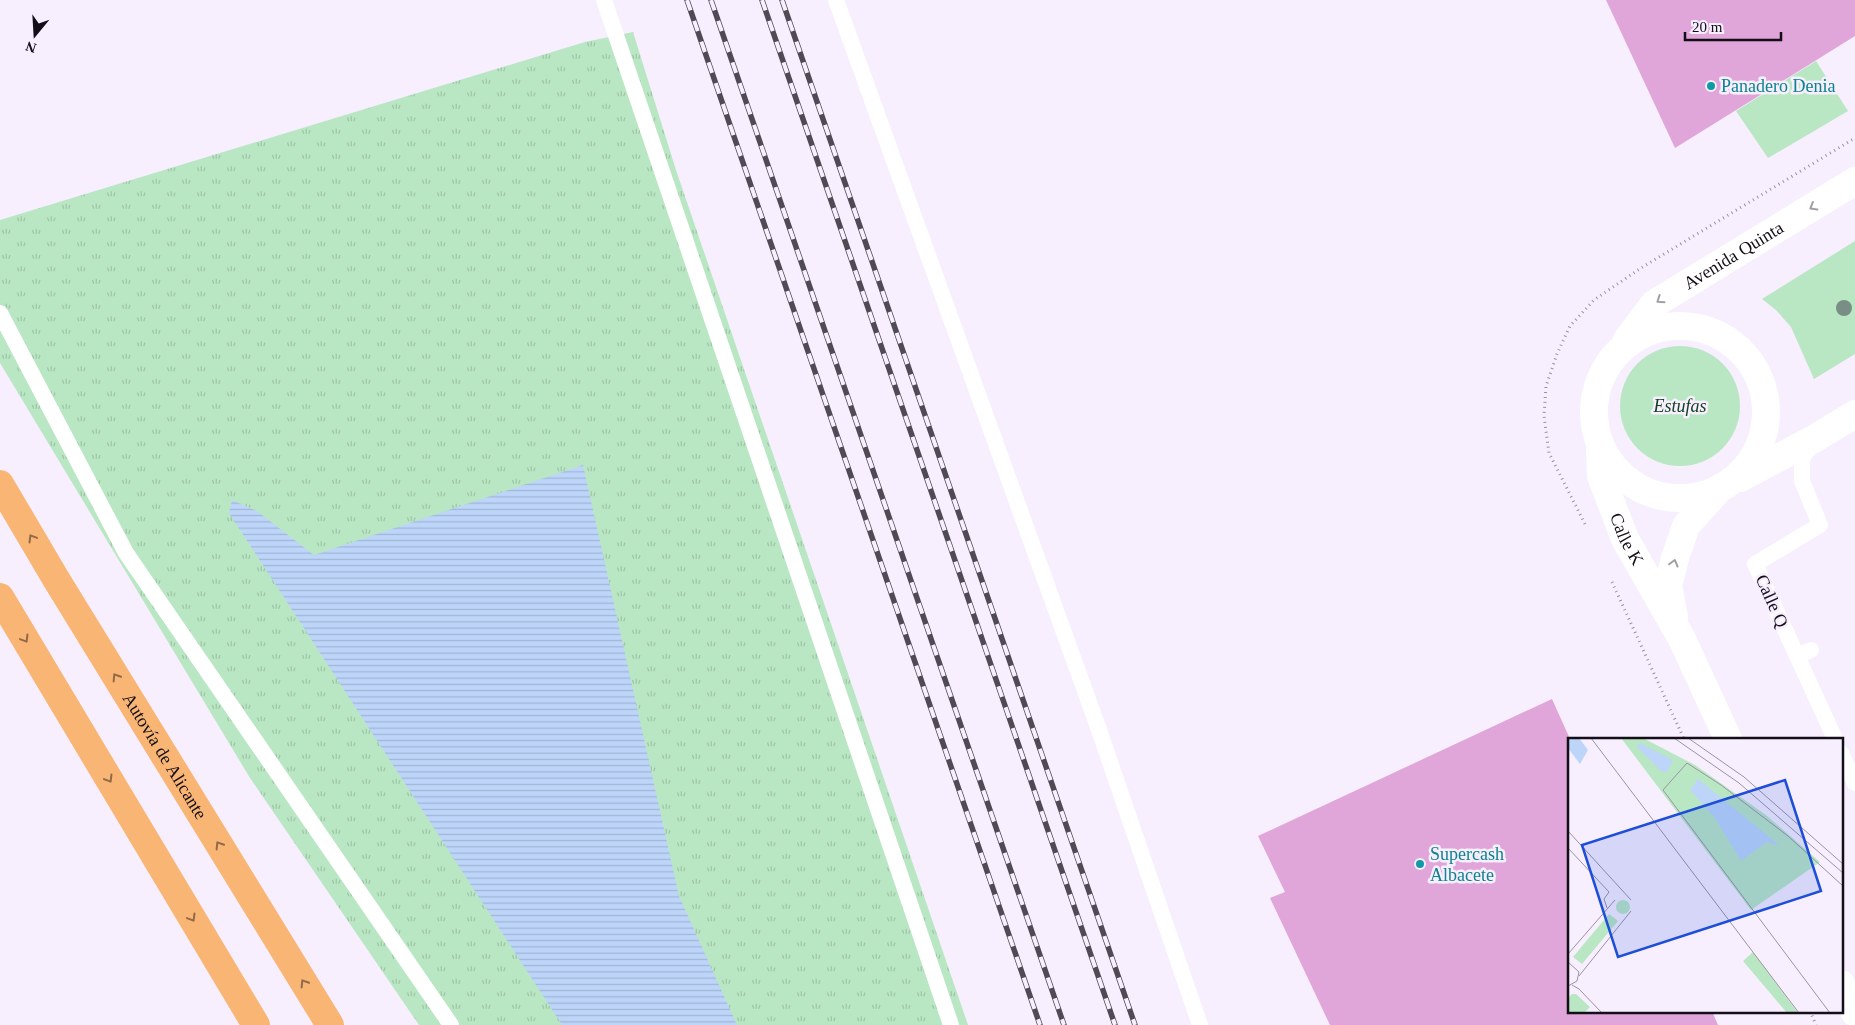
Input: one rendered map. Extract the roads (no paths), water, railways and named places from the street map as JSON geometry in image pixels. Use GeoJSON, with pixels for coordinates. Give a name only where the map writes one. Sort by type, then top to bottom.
{"type":"FeatureCollection","features":[{"type":"Feature","properties":{"kind":"highway","name":"Autovía de Alicante"},"geometry":{"type":"LineString","coordinates":[[0,484],[56,579],[330,1025]]}},
{"type":"Feature","properties":{"kind":"highway"},"geometry":{"type":"LineString","coordinates":[[0,598],[256,1025]]}},
{"type":"Feature","properties":{"kind":"street","name":"Avenida Quinta"},"geometry":{"type":"LineString","coordinates":[[1623,345],[1654,304],[1855,182]]}},
{"type":"Feature","properties":{"kind":"street"},"geometry":{"type":"LineString","coordinates":[[1724,486],[1751,461],[1765,430],[1766,411],[1761,383],[1746,356],[1724,337],[1695,327],[1655,328],[1623,345],[1605,367],[1597,385],[1592,414],[1599,444],[1617,472],[1639,489],[1676,498],[1710,494],[1814,439],[1855,414]]}},
{"type":"Feature","properties":{"kind":"street","name":"Calle K"},"geometry":{"type":"LineString","coordinates":[[1599,444],[1601,476],[1625,539],[1676,628],[1728,738]]}},
{"type":"Feature","properties":{"kind":"street","name":"Calle K"},"geometry":{"type":"LineString","coordinates":[[1676,628],[1668,586],[1675,558],[1686,526],[1724,486]]}},
{"type":"Feature","properties":{"kind":"street"},"geometry":{"type":"LineString","coordinates":[[1842,986],[1855,1013]]}},
{"type":"Feature","properties":{"kind":"lane"},"geometry":{"type":"LineString","coordinates":[[604,0],[951,1025]]}},
{"type":"Feature","properties":{"kind":"lane"},"geometry":{"type":"LineString","coordinates":[[836,0],[1098,727],[1200,1025]]}},
{"type":"Feature","properties":{"kind":"lane"},"geometry":{"type":"LineString","coordinates":[[0,313],[126,552],[451,1025]]}},
{"type":"Feature","properties":{"kind":"lane","name":"Calle Q"},"geometry":{"type":"LineString","coordinates":[[1814,439],[1802,459],[1802,481],[1820,525],[1755,564],[1804,653],[1835,738]]}},
{"type":"Feature","properties":{"kind":"lane"},"geometry":{"type":"LineString","coordinates":[[1842,755],[1855,783]]}},
{"type":"Feature","properties":{"kind":"water"},"geometry":{"type":"Polygon","coordinates":[[[583,465],[679,896],[737,1025],[562,1025],[229,513],[232,500],[257,511],[314,555],[583,465]]]}},
{"type":"Feature","properties":{"kind":"railway"},"geometry":{"type":"LineString","coordinates":[[687,0],[1040,1025]]}},
{"type":"Feature","properties":{"kind":"railway"},"geometry":{"type":"LineString","coordinates":[[711,0],[1064,1025]]}},
{"type":"Feature","properties":{"kind":"railway"},"geometry":{"type":"LineString","coordinates":[[762,0],[1115,1025]]}},
{"type":"Feature","properties":{"kind":"railway"},"geometry":{"type":"LineString","coordinates":[[782,0],[1135,1025]]}},
{"type":"Feature","properties":{"kind":"place","name":"Panadero Denia"},"geometry":{"type":"Point","coordinates":[1711,86]}},
{"type":"Feature","properties":{"kind":"place","name":"Supercash Albacete"},"geometry":{"type":"Point","coordinates":[1420,864]}},
{"type":"Feature","properties":{"kind":"park label","name":"Estufas"},"geometry":{"type":"Point","coordinates":[1680,406]}}]}
